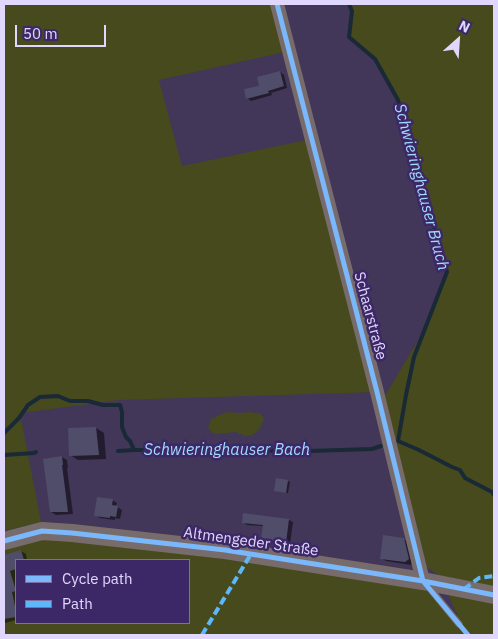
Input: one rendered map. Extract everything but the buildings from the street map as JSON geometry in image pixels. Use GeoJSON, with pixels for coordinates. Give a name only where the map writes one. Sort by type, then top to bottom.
{"type":"FeatureCollection","features":[{"type":"Feature","properties":{"kind":"street","name":"Schaarstraße"},"geometry":{"type":"LineString","coordinates":[[277,4],[377,392],[423,581]]}},
{"type":"Feature","properties":{"kind":"street","name":"Altmengeder Straße"},"geometry":{"type":"LineString","coordinates":[[4,541],[42,531],[225,550],[423,581],[494,596]]}},
{"type":"Feature","properties":{"kind":"lane","name":"Schaarstraße"},"geometry":{"type":"LineString","coordinates":[[423,581],[458,624]]}},
{"type":"Feature","properties":{"kind":"green space"},"geometry":{"type":"Polygon","coordinates":[[[4,4],[277,4],[289,51],[159,80],[182,166],[311,139],[377,392],[120,400],[20,413],[41,522],[4,531],[4,4]]]}},
{"type":"Feature","properties":{"kind":"green space"},"geometry":{"type":"Polygon","coordinates":[[[349,4],[494,4],[494,635],[4,635],[4,541],[30,534],[423,581],[463,628],[440,576],[418,561],[380,404],[428,324],[447,272],[398,100],[375,59],[349,37],[352,11],[349,4]]]}},
{"type":"Feature","properties":{"kind":"green space"},"geometry":{"type":"Polygon","coordinates":[[[226,412],[261,414],[264,419],[259,430],[252,435],[245,436],[236,432],[214,434],[208,428],[211,419],[226,412]]]}},
{"type":"Feature","properties":{"kind":"waterway","name":"Schwieringhauser Bruch"},"geometry":{"type":"LineString","coordinates":[[349,4],[352,11],[349,37],[375,59],[398,100],[447,272],[414,357],[398,441]]}},
{"type":"Feature","properties":{"kind":"waterway","name":"Schwieringhauser Bach"},"geometry":{"type":"LineString","coordinates":[[4,433],[19,418],[28,405],[40,397],[58,396],[70,401],[120,405],[122,427],[134,450],[309,451],[372,449],[381,446]]}},
{"type":"Feature","properties":{"kind":"waterway","name":"Schwieringhauser Bach"},"geometry":{"type":"LineString","coordinates":[[398,441],[460,470],[465,478],[492,492],[494,495]]}},
{"type":"Feature","properties":{"kind":"waterway"},"geometry":{"type":"LineString","coordinates":[[118,451],[134,450]]}},
{"type":"Feature","properties":{"kind":"waterway"},"geometry":{"type":"LineString","coordinates":[[4,455],[36,452]]}},
{"type":"Feature","properties":{"kind":"marked path"},"geometry":{"type":"LineString","coordinates":[[202,635],[251,554]]}},
{"type":"Feature","properties":{"kind":"marked path"},"geometry":{"type":"LineString","coordinates":[[464,589],[479,578],[494,576]]}},
{"type":"Feature","properties":{"kind":"cycle path"},"geometry":{"type":"LineString","coordinates":[[277,4],[377,392],[423,581],[468,635]]}},
{"type":"Feature","properties":{"kind":"cycle path"},"geometry":{"type":"LineString","coordinates":[[4,541],[42,531],[72,533],[225,550],[423,581],[494,595]]}}]}
